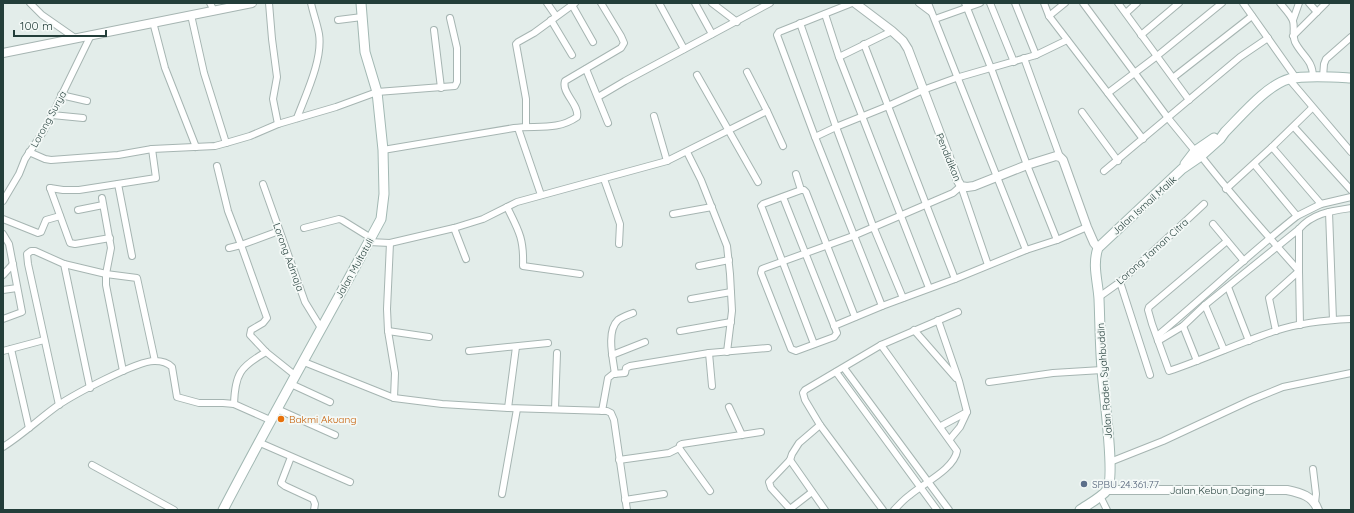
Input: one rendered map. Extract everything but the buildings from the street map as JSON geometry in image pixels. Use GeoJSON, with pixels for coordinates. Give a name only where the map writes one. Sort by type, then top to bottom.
{"type":"FeatureCollection","features":[{"type":"Feature","properties":{"kind":"main road","name":"Jalan Multatuli"},"geometry":{"type":"LineString","coordinates":[[223,510],[258,442],[304,362],[381,219],[384,194],[383,150],[377,92],[365,52],[362,3]]}},
{"type":"Feature","properties":{"kind":"main road","name":"Jalan Ismail Malik"},"geometry":{"type":"LineString","coordinates":[[1098,248],[1182,169],[1187,161],[1198,154],[1217,135],[1225,132],[1267,91],[1278,84],[1292,79],[1323,77],[1351,78]]}},
{"type":"Feature","properties":{"kind":"main road","name":"Jalan Raden Syahbuddin"},"geometry":{"type":"LineString","coordinates":[[1098,248],[1096,255],[1096,267],[1099,297],[1102,370],[1110,462],[1110,484],[1104,493]]}},
{"type":"Feature","properties":{"kind":"main road"},"geometry":{"type":"LineString","coordinates":[[1080,510],[1104,493]]}},
{"type":"Feature","properties":{"kind":"street"},"geometry":{"type":"LineString","coordinates":[[30,3],[42,14],[75,38]]}},
{"type":"Feature","properties":{"kind":"street"},"geometry":{"type":"LineString","coordinates":[[3,52],[191,15],[212,7],[252,3]]}},
{"type":"Feature","properties":{"kind":"street"},"geometry":{"type":"LineString","coordinates":[[269,3],[272,40],[278,77],[273,99],[278,124]]}},
{"type":"Feature","properties":{"kind":"street"},"geometry":{"type":"LineString","coordinates":[[297,118],[316,64],[319,47],[319,34],[311,3]]}},
{"type":"Feature","properties":{"kind":"street"},"geometry":{"type":"LineString","coordinates":[[547,3],[572,56]]}},
{"type":"Feature","properties":{"kind":"street"},"geometry":{"type":"LineString","coordinates":[[383,150],[518,128],[552,127],[573,120],[577,117],[577,112],[564,83],[565,81],[621,48],[624,43],[601,3]]}},
{"type":"Feature","properties":{"kind":"street"},"geometry":{"type":"LineString","coordinates":[[659,3],[684,49]]}},
{"type":"Feature","properties":{"kind":"street"},"geometry":{"type":"LineString","coordinates":[[694,3],[712,34]]}},
{"type":"Feature","properties":{"kind":"street"},"geometry":{"type":"LineString","coordinates":[[712,3],[737,22]]}},
{"type":"Feature","properties":{"kind":"street"},"geometry":{"type":"LineString","coordinates":[[755,3],[761,8]]}},
{"type":"Feature","properties":{"kind":"street"},"geometry":{"type":"LineString","coordinates":[[598,97],[770,3]]}},
{"type":"Feature","properties":{"kind":"street"},"geometry":{"type":"LineString","coordinates":[[854,3],[779,32],[777,35],[853,236],[882,306]]}},
{"type":"Feature","properties":{"kind":"street","name":"Pendidikan"},"geometry":{"type":"LineString","coordinates":[[854,3],[892,30],[903,41],[908,49],[961,186],[974,186],[1027,165],[1056,156],[1060,157]]}},
{"type":"Feature","properties":{"kind":"street"},"geometry":{"type":"LineString","coordinates":[[919,3],[931,12]]}},
{"type":"Feature","properties":{"kind":"street"},"geometry":{"type":"LineString","coordinates":[[928,3],[956,78],[1026,250]]}},
{"type":"Feature","properties":{"kind":"street"},"geometry":{"type":"LineString","coordinates":[[935,19],[966,5],[980,3]]}},
{"type":"Feature","properties":{"kind":"street"},"geometry":{"type":"LineString","coordinates":[[990,3],[1014,62]]}},
{"type":"Feature","properties":{"kind":"street"},"geometry":{"type":"LineString","coordinates":[[1015,3],[1036,55]]}},
{"type":"Feature","properties":{"kind":"street"},"geometry":{"type":"LineString","coordinates":[[1044,3],[1049,16],[1143,139]]}},
{"type":"Feature","properties":{"kind":"street"},"geometry":{"type":"LineString","coordinates":[[1049,16],[1065,3]]}},
{"type":"Feature","properties":{"kind":"street"},"geometry":{"type":"LineString","coordinates":[[1083,3],[1168,118],[1226,189],[1299,271]]}},
{"type":"Feature","properties":{"kind":"street"},"geometry":{"type":"LineString","coordinates":[[1118,3],[1174,77],[1189,100]]}},
{"type":"Feature","properties":{"kind":"street"},"geometry":{"type":"LineString","coordinates":[[1126,13],[1137,3]]}},
{"type":"Feature","properties":{"kind":"street"},"geometry":{"type":"LineString","coordinates":[[1141,35],[1179,3]]}},
{"type":"Feature","properties":{"kind":"street"},"geometry":{"type":"LineString","coordinates":[[1108,93],[1157,56],[1222,3]]}},
{"type":"Feature","properties":{"kind":"street"},"geometry":{"type":"LineString","coordinates":[[1243,3],[1268,38],[1292,79],[1312,108],[1351,152]]}},
{"type":"Feature","properties":{"kind":"street"},"geometry":{"type":"LineString","coordinates":[[1280,3],[1293,20]]}},
{"type":"Feature","properties":{"kind":"street"},"geometry":{"type":"LineString","coordinates":[[1299,3],[1293,20],[1293,36],[1295,42],[1313,69],[1313,78]]}},
{"type":"Feature","properties":{"kind":"street"},"geometry":{"type":"LineString","coordinates":[[1309,3],[1317,12]]}},
{"type":"Feature","properties":{"kind":"street"},"geometry":{"type":"LineString","coordinates":[[1293,36],[1326,3]]}},
{"type":"Feature","properties":{"kind":"street"},"geometry":{"type":"LineString","coordinates":[[526,127],[526,99],[516,44],[574,4],[593,42]]}},
{"type":"Feature","properties":{"kind":"street"},"geometry":{"type":"LineString","coordinates":[[966,5],[1027,165],[1058,240]]}},
{"type":"Feature","properties":{"kind":"street"},"geometry":{"type":"LineString","coordinates":[[825,14],[839,57],[929,288]]}},
{"type":"Feature","properties":{"kind":"street"},"geometry":{"type":"LineString","coordinates":[[191,15],[204,73],[226,142]]}},
{"type":"Feature","properties":{"kind":"street"},"geometry":{"type":"LineString","coordinates":[[1174,77],[1252,16]]}},
{"type":"Feature","properties":{"kind":"street"},"geometry":{"type":"LineString","coordinates":[[338,20],[362,17]]}},
{"type":"Feature","properties":{"kind":"street"},"geometry":{"type":"LineString","coordinates":[[29,152],[51,160],[118,155],[152,150],[215,146],[250,136],[278,124],[336,107],[377,92],[453,86],[457,82],[457,48],[450,18]]}},
{"type":"Feature","properties":{"kind":"street"},"geometry":{"type":"LineString","coordinates":[[153,22],[165,68],[196,147]]}},
{"type":"Feature","properties":{"kind":"street"},"geometry":{"type":"LineString","coordinates":[[800,24],[836,127],[903,298]]}},
{"type":"Feature","properties":{"kind":"street"},"geometry":{"type":"LineString","coordinates":[[434,30],[441,88]]}},
{"type":"Feature","properties":{"kind":"street"},"geometry":{"type":"LineString","coordinates":[[839,57],[892,30]]}},
{"type":"Feature","properties":{"kind":"street","name":"Lorong Surya"},"geometry":{"type":"LineString","coordinates":[[3,201],[19,174],[29,152],[43,132],[91,35]]}},
{"type":"Feature","properties":{"kind":"street"},"geometry":{"type":"LineString","coordinates":[[1104,171],[1118,161],[1240,57],[1268,38]]}},
{"type":"Feature","properties":{"kind":"street"},"geometry":{"type":"LineString","coordinates":[[1323,77],[1326,59],[1351,38]]}},
{"type":"Feature","properties":{"kind":"street"},"geometry":{"type":"LineString","coordinates":[[815,137],[923,90],[956,78],[1036,55],[1067,40]]}},
{"type":"Feature","properties":{"kind":"street"},"geometry":{"type":"LineString","coordinates":[[864,44],[955,279]]}},
{"type":"Feature","properties":{"kind":"street"},"geometry":{"type":"LineString","coordinates":[[1024,58],[1087,227],[1094,243],[1098,248]]}},
{"type":"Feature","properties":{"kind":"street"},"geometry":{"type":"LineString","coordinates":[[586,69],[608,123]]}},
{"type":"Feature","properties":{"kind":"street"},"geometry":{"type":"LineString","coordinates":[[747,72],[783,146]]}},
{"type":"Feature","properties":{"kind":"street"},"geometry":{"type":"LineString","coordinates":[[698,75],[758,182]]}},
{"type":"Feature","properties":{"kind":"street"},"geometry":{"type":"LineString","coordinates":[[61,95],[87,101]]}},
{"type":"Feature","properties":{"kind":"street"},"geometry":{"type":"LineString","coordinates":[[1226,189],[1294,127],[1312,108]]}},
{"type":"Feature","properties":{"kind":"street"},"geometry":{"type":"LineString","coordinates":[[304,228],[339,219],[370,240],[390,243],[454,228],[483,219],[517,202],[541,195],[563,191],[667,161],[767,111]]}},
{"type":"Feature","properties":{"kind":"street"},"geometry":{"type":"LineString","coordinates":[[1082,112],[1118,161]]}},
{"type":"Feature","properties":{"kind":"street"},"geometry":{"type":"LineString","coordinates":[[52,115],[83,118]]}},
{"type":"Feature","properties":{"kind":"street"},"geometry":{"type":"LineString","coordinates":[[654,116],[667,161]]}},
{"type":"Feature","properties":{"kind":"street"},"geometry":{"type":"LineString","coordinates":[[1294,127],[1351,190]]}},
{"type":"Feature","properties":{"kind":"street"},"geometry":{"type":"LineString","coordinates":[[518,128],[541,195]]}},
{"type":"Feature","properties":{"kind":"street"},"geometry":{"type":"LineString","coordinates":[[1272,147],[1322,204]]}},
{"type":"Feature","properties":{"kind":"street"},"geometry":{"type":"LineString","coordinates":[[110,238],[72,244],[68,241],[50,188],[79,190],[156,178],[152,150]]}},
{"type":"Feature","properties":{"kind":"street"},"geometry":{"type":"LineString","coordinates":[[687,152],[702,180],[727,246],[731,292],[731,322],[727,352]]}},
{"type":"Feature","properties":{"kind":"street"},"geometry":{"type":"LineString","coordinates":[[1254,164],[1297,216]]}},
{"type":"Feature","properties":{"kind":"street"},"geometry":{"type":"LineString","coordinates":[[217,166],[228,210],[266,318],[263,322],[251,330],[250,335],[293,380],[330,402]]}},
{"type":"Feature","properties":{"kind":"street"},"geometry":{"type":"LineString","coordinates":[[796,174],[802,190],[806,192],[855,317]]}},
{"type":"Feature","properties":{"kind":"street"},"geometry":{"type":"LineString","coordinates":[[604,179],[620,224],[619,244]]}},
{"type":"Feature","properties":{"kind":"street"},"geometry":{"type":"LineString","coordinates":[[118,184],[132,256]]}},
{"type":"Feature","properties":{"kind":"street","name":"Lorong Admaja"},"geometry":{"type":"LineString","coordinates":[[263,184],[305,302],[321,328]]}},
{"type":"Feature","properties":{"kind":"street"},"geometry":{"type":"LineString","coordinates":[[783,197],[805,253],[837,333],[836,335],[796,351],[791,349],[763,280],[760,271],[762,269],[805,253],[827,246],[900,215],[926,206],[953,193],[961,186],[988,265]]}},
{"type":"Feature","properties":{"kind":"street"},"geometry":{"type":"LineString","coordinates":[[802,190],[762,206],[814,344]]}},
{"type":"Feature","properties":{"kind":"street"},"geometry":{"type":"LineString","coordinates":[[1158,338],[1269,238],[1297,216],[1322,204],[1351,197]]}},
{"type":"Feature","properties":{"kind":"street"},"geometry":{"type":"LineString","coordinates":[[102,198],[110,238],[110,257],[106,274],[106,285],[123,371]]}},
{"type":"Feature","properties":{"kind":"street","name":"Lorong Taman Citra"},"geometry":{"type":"LineString","coordinates":[[1099,297],[1120,282],[1204,204]]}},
{"type":"Feature","properties":{"kind":"street"},"geometry":{"type":"LineString","coordinates":[[78,210],[103,205]]}},
{"type":"Feature","properties":{"kind":"street"},"geometry":{"type":"LineString","coordinates":[[507,207],[518,230],[524,248],[523,266],[580,274]]}},
{"type":"Feature","properties":{"kind":"street"},"geometry":{"type":"LineString","coordinates":[[673,214],[712,207]]}},
{"type":"Feature","properties":{"kind":"street"},"geometry":{"type":"LineString","coordinates":[[1158,338],[1183,326],[1205,305],[1300,229],[1306,222],[1312,218],[1329,212],[1351,208]]}},
{"type":"Feature","properties":{"kind":"street"},"geometry":{"type":"LineString","coordinates":[[1329,212],[1333,320]]}},
{"type":"Feature","properties":{"kind":"street"},"geometry":{"type":"LineString","coordinates":[[3,219],[38,233],[41,232],[46,220],[60,216]]}},
{"type":"Feature","properties":{"kind":"street"},"geometry":{"type":"LineString","coordinates":[[1213,224],[1244,261]]}},
{"type":"Feature","properties":{"kind":"street"},"geometry":{"type":"LineString","coordinates":[[834,326],[1026,250],[1058,240],[1087,227]]}},
{"type":"Feature","properties":{"kind":"street"},"geometry":{"type":"LineString","coordinates":[[454,228],[466,259]]}},
{"type":"Feature","properties":{"kind":"street"},"geometry":{"type":"LineString","coordinates":[[1300,229],[1300,325]]}},
{"type":"Feature","properties":{"kind":"street"},"geometry":{"type":"LineString","coordinates":[[229,248],[279,231]]}},
{"type":"Feature","properties":{"kind":"street"},"geometry":{"type":"LineString","coordinates":[[3,234],[9,244],[22,312],[3,319]]}},
{"type":"Feature","properties":{"kind":"street"},"geometry":{"type":"LineString","coordinates":[[1227,241],[1149,307],[1148,310],[1152,324],[1169,371],[1276,331],[1300,325],[1351,319]]}},
{"type":"Feature","properties":{"kind":"street"},"geometry":{"type":"LineString","coordinates":[[390,243],[387,309],[388,331],[395,373],[394,398]]}},
{"type":"Feature","properties":{"kind":"street"},"geometry":{"type":"LineString","coordinates":[[59,405],[28,264],[27,254],[31,251],[35,251],[64,264],[106,274],[137,278],[155,361]]}},
{"type":"Feature","properties":{"kind":"street"},"geometry":{"type":"LineString","coordinates":[[699,266],[729,260]]}},
{"type":"Feature","properties":{"kind":"street"},"geometry":{"type":"LineString","coordinates":[[3,275],[13,264]]}},
{"type":"Feature","properties":{"kind":"street"},"geometry":{"type":"LineString","coordinates":[[64,264],[90,388]]}},
{"type":"Feature","properties":{"kind":"street"},"geometry":{"type":"LineString","coordinates":[[1276,331],[1269,298],[1299,271]]}},
{"type":"Feature","properties":{"kind":"street"},"geometry":{"type":"LineString","coordinates":[[1120,282],[1150,375]]}},
{"type":"Feature","properties":{"kind":"street"},"geometry":{"type":"LineString","coordinates":[[3,290],[17,288]]}},
{"type":"Feature","properties":{"kind":"street"},"geometry":{"type":"LineString","coordinates":[[1228,288],[1249,342]]}},
{"type":"Feature","properties":{"kind":"street"},"geometry":{"type":"LineString","coordinates":[[691,299],[731,292]]}},
{"type":"Feature","properties":{"kind":"street"},"geometry":{"type":"LineString","coordinates":[[1205,305],[1224,350]]}},
{"type":"Feature","properties":{"kind":"street"},"geometry":{"type":"LineString","coordinates":[[883,510],[820,425],[802,393],[881,345],[958,312]]}},
{"type":"Feature","properties":{"kind":"street"},"geometry":{"type":"LineString","coordinates":[[615,374],[612,355],[612,335],[615,324],[620,319],[633,314]]}},
{"type":"Feature","properties":{"kind":"street"},"geometry":{"type":"LineString","coordinates":[[938,320],[959,381],[967,412],[960,427],[950,439]]}},
{"type":"Feature","properties":{"kind":"street"},"geometry":{"type":"LineString","coordinates":[[680,331],[731,322]]}},
{"type":"Feature","properties":{"kind":"street"},"geometry":{"type":"LineString","coordinates":[[1183,326],[1197,361]]}},
{"type":"Feature","properties":{"kind":"street"},"geometry":{"type":"LineString","coordinates":[[914,330],[959,381]]}},
{"type":"Feature","properties":{"kind":"street"},"geometry":{"type":"LineString","coordinates":[[388,331],[429,337]]}},
{"type":"Feature","properties":{"kind":"street"},"geometry":{"type":"LineString","coordinates":[[3,351],[44,340]]}},
{"type":"Feature","properties":{"kind":"street"},"geometry":{"type":"LineString","coordinates":[[612,355],[645,342]]}},
{"type":"Feature","properties":{"kind":"street"},"geometry":{"type":"LineString","coordinates":[[469,351],[516,347],[527,344],[548,344]]}},
{"type":"Feature","properties":{"kind":"street"},"geometry":{"type":"LineString","coordinates":[[881,345],[958,451],[955,459],[949,466],[920,486],[894,510]]}},
{"type":"Feature","properties":{"kind":"street"},"geometry":{"type":"LineString","coordinates":[[508,408],[516,347]]}},
{"type":"Feature","properties":{"kind":"street"},"geometry":{"type":"LineString","coordinates":[[602,411],[607,382],[610,376],[625,373],[626,368],[630,366],[709,353],[768,348]]}},
{"type":"Feature","properties":{"kind":"street"},"geometry":{"type":"LineString","coordinates":[[10,349],[29,428]]}},
{"type":"Feature","properties":{"kind":"street"},"geometry":{"type":"LineString","coordinates":[[234,404],[234,389],[241,371],[252,360],[266,352]]}},
{"type":"Feature","properties":{"kind":"street"},"geometry":{"type":"LineString","coordinates":[[709,353],[712,386]]}},
{"type":"Feature","properties":{"kind":"street"},"geometry":{"type":"LineString","coordinates":[[555,410],[557,354]]}},
{"type":"Feature","properties":{"kind":"street"},"geometry":{"type":"LineString","coordinates":[[3,447],[59,405],[123,371],[155,361],[167,363],[172,367],[177,397],[199,403],[234,404],[270,420]]}},
{"type":"Feature","properties":{"kind":"street"},"geometry":{"type":"LineString","coordinates":[[304,362],[394,398],[442,404],[602,411],[611,413],[613,416],[626,510]]}},
{"type":"Feature","properties":{"kind":"street"},"geometry":{"type":"LineString","coordinates":[[844,368],[949,510]]}},
{"type":"Feature","properties":{"kind":"street"},"geometry":{"type":"LineString","coordinates":[[989,382],[1102,370]]}},
{"type":"Feature","properties":{"kind":"street"},"geometry":{"type":"LineString","coordinates":[[836,372],[936,508],[942,500]]}},
{"type":"Feature","properties":{"kind":"street"},"geometry":{"type":"LineString","coordinates":[[1110,462],[1163,441],[1250,400],[1283,387],[1351,373]]}},
{"type":"Feature","properties":{"kind":"street"},"geometry":{"type":"LineString","coordinates":[[729,407],[742,435]]}},
{"type":"Feature","properties":{"kind":"street"},"geometry":{"type":"LineString","coordinates":[[277,408],[336,434]]}},
{"type":"Feature","properties":{"kind":"street"},"geometry":{"type":"LineString","coordinates":[[502,494],[517,408]]}},
{"type":"Feature","properties":{"kind":"street"},"geometry":{"type":"LineString","coordinates":[[869,416],[876,411]]}},
{"type":"Feature","properties":{"kind":"street"},"geometry":{"type":"LineString","coordinates":[[941,426],[967,412]]}},
{"type":"Feature","properties":{"kind":"street"},"geometry":{"type":"LineString","coordinates":[[812,492],[790,509],[771,488],[769,482],[790,460],[795,448],[820,425]]}},
{"type":"Feature","properties":{"kind":"street"},"geometry":{"type":"LineString","coordinates":[[619,460],[669,453],[679,448],[682,444],[761,432]]}},
{"type":"Feature","properties":{"kind":"street"},"geometry":{"type":"LineString","coordinates":[[258,442],[350,482]]}},
{"type":"Feature","properties":{"kind":"street"},"geometry":{"type":"LineString","coordinates":[[892,449],[900,444]]}},
{"type":"Feature","properties":{"kind":"street"},"geometry":{"type":"LineString","coordinates":[[679,448],[710,491]]}},
{"type":"Feature","properties":{"kind":"street"},"geometry":{"type":"LineString","coordinates":[[291,457],[281,483],[313,499],[315,504],[314,510]]}},
{"type":"Feature","properties":{"kind":"street"},"geometry":{"type":"LineString","coordinates":[[790,460],[825,510]]}},
{"type":"Feature","properties":{"kind":"street"},"geometry":{"type":"LineString","coordinates":[[92,465],[174,510]]}},
{"type":"Feature","properties":{"kind":"street"},"geometry":{"type":"LineString","coordinates":[[1313,469],[1317,506]]}},
{"type":"Feature","properties":{"kind":"street","name":"Jalan Kebun Daging"},"geometry":{"type":"LineString","coordinates":[[1104,493],[1287,490],[1303,493],[1317,506]]}},
{"type":"Feature","properties":{"kind":"street"},"geometry":{"type":"LineString","coordinates":[[1104,493],[1107,510]]}},
{"type":"Feature","properties":{"kind":"street"},"geometry":{"type":"LineString","coordinates":[[625,500],[664,494]]}},
{"type":"Feature","properties":{"kind":"place","name":"Bakmi Akuang"},"geometry":{"type":"Point","coordinates":[281,419]}},
{"type":"Feature","properties":{"kind":"place","name":"SPBU 24.361.77"},"geometry":{"type":"Point","coordinates":[1084,484]}}]}
